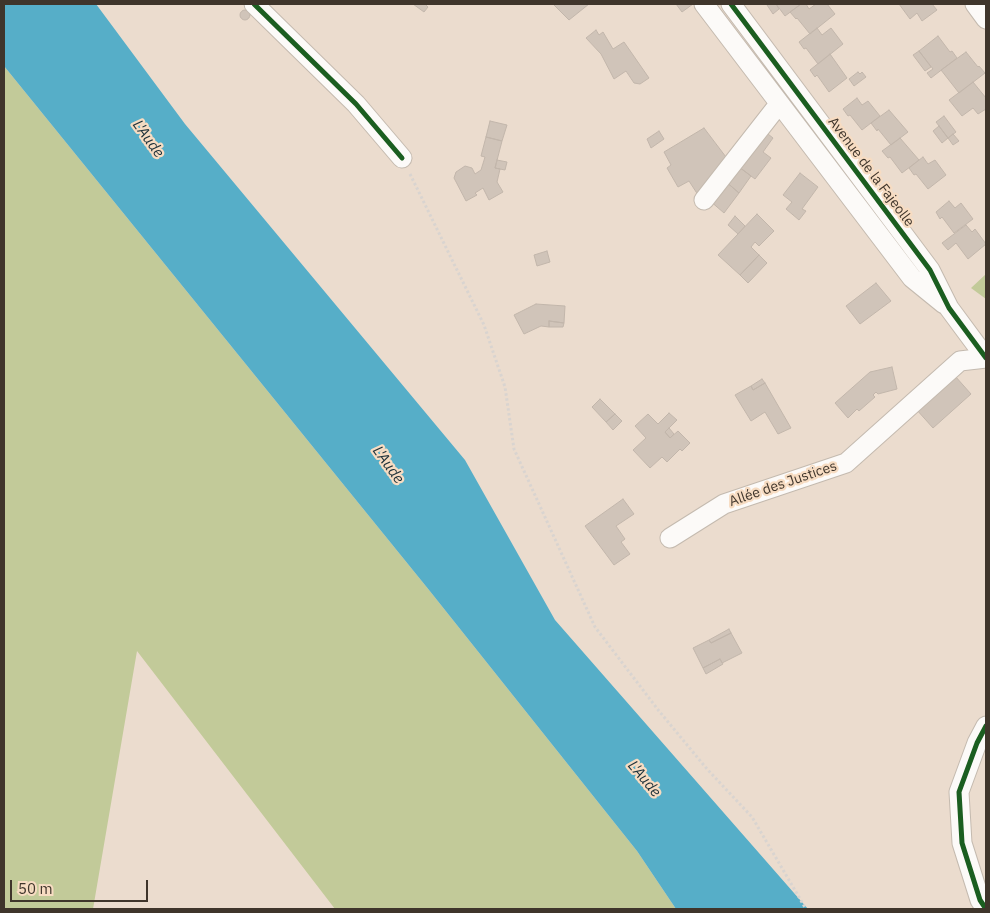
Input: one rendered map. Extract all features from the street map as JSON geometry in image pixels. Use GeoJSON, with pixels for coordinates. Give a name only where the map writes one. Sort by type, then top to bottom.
{"type":"FeatureCollection","features":[{"type":"Feature","properties":{"kind":"street"},"geometry":{"type":"LineString","coordinates":[[254,4],[356,104],[402,158]]}},
{"type":"Feature","properties":{"kind":"street","name":"Avenue de la Fajeolle"},"geometry":{"type":"LineString","coordinates":[[704,4],[912,278],[949,308]]}},
{"type":"Feature","properties":{"kind":"street","name":"Avenue de la Fajeolle"},"geometry":{"type":"LineString","coordinates":[[731,4],[930,270],[949,308],[986,358]]}},
{"type":"Feature","properties":{"kind":"street"},"geometry":{"type":"LineString","coordinates":[[975,4],[986,19]]}},
{"type":"Feature","properties":{"kind":"street"},"geometry":{"type":"LineString","coordinates":[[704,200],[779,104]]}},
{"type":"Feature","properties":{"kind":"street","name":"Allée des Justices"},"geometry":{"type":"LineString","coordinates":[[670,538],[724,504],[846,463],[960,361],[986,358]]}},
{"type":"Feature","properties":{"kind":"street"},"geometry":{"type":"LineString","coordinates":[[986,726],[977,743],[959,792],[962,843],[980,900],[986,909]]}},
{"type":"Feature","properties":{"kind":"path"},"geometry":{"type":"LineString","coordinates":[[402,158],[484,325],[505,387],[514,449],[595,626],[659,711],[707,769],[752,817],[806,909]]}},
{"type":"Feature","properties":{"kind":"green space"},"geometry":{"type":"Polygon","coordinates":[[[4,66],[429,590],[637,851],[676,909],[335,909],[137,651],[93,909],[4,909],[4,66]]]}},
{"type":"Feature","properties":{"kind":"green space"},"geometry":{"type":"Polygon","coordinates":[[[986,274],[986,299],[971,288],[986,274]]]}},
{"type":"Feature","properties":{"kind":"water","name":"L'Aude"},"geometry":{"type":"Polygon","coordinates":[[[4,4],[96,4],[185,124],[465,460],[555,620],[808,909],[676,909],[637,851],[429,590],[4,66],[4,4]]]}},
{"type":"Feature","properties":{"kind":"building"},"geometry":{"type":"Polygon","coordinates":[[[413,4],[425,4],[428,7],[424,12],[413,4]]]}},
{"type":"Feature","properties":{"kind":"building"},"geometry":{"type":"Polygon","coordinates":[[[553,4],[589,4],[569,20],[553,4]]]}},
{"type":"Feature","properties":{"kind":"building"},"geometry":{"type":"Polygon","coordinates":[[[676,4],[693,4],[682,12],[676,4]]]}},
{"type":"Feature","properties":{"kind":"building"},"geometry":{"type":"Polygon","coordinates":[[[768,4],[776,4],[779,9],[773,14],[768,4]]]}},
{"type":"Feature","properties":{"kind":"building"},"geometry":{"type":"Polygon","coordinates":[[[776,4],[801,4],[785,16],[776,4]]]}},
{"type":"Feature","properties":{"kind":"building"},"geometry":{"type":"Polygon","coordinates":[[[801,4],[806,4],[809,9],[816,4],[827,4],[835,14],[810,34],[790,12],[801,4]]]}},
{"type":"Feature","properties":{"kind":"building"},"geometry":{"type":"Polygon","coordinates":[[[899,4],[932,4],[937,10],[922,21],[917,13],[910,19],[899,4]]]}},
{"type":"Feature","properties":{"kind":"building"},"geometry":{"type":"Polygon","coordinates":[[[243,10],[247,10],[250,15],[249,19],[243,20],[240,17],[240,13],[243,10]]]}},
{"type":"Feature","properties":{"kind":"building"},"geometry":{"type":"Polygon","coordinates":[[[817,28],[822,35],[831,28],[843,44],[818,64],[799,42],[817,28]]]}},
{"type":"Feature","properties":{"kind":"building"},"geometry":{"type":"Polygon","coordinates":[[[596,30],[599,35],[603,32],[613,49],[624,42],[649,78],[640,84],[634,83],[626,71],[614,79],[601,54],[586,38],[596,30]]]}},
{"type":"Feature","properties":{"kind":"building"},"geometry":{"type":"Polygon","coordinates":[[[938,36],[957,58],[931,78],[927,73],[933,69],[919,51],[938,36]]]}},
{"type":"Feature","properties":{"kind":"building"},"geometry":{"type":"Polygon","coordinates":[[[919,51],[931,67],[925,71],[913,55],[919,51]]]}},
{"type":"Feature","properties":{"kind":"building"},"geometry":{"type":"Polygon","coordinates":[[[966,52],[985,73],[959,93],[941,70],[966,52]]]}},
{"type":"Feature","properties":{"kind":"building"},"geometry":{"type":"Polygon","coordinates":[[[830,54],[847,78],[829,92],[817,75],[815,77],[810,70],[830,54]]]}},
{"type":"Feature","properties":{"kind":"building"},"geometry":{"type":"Polygon","coordinates":[[[858,72],[860,74],[862,72],[866,77],[854,86],[849,79],[858,72]]]}},
{"type":"Feature","properties":{"kind":"building"},"geometry":{"type":"Polygon","coordinates":[[[973,82],[986,98],[986,109],[978,114],[973,108],[962,116],[949,100],[973,82]]]}},
{"type":"Feature","properties":{"kind":"building"},"geometry":{"type":"Polygon","coordinates":[[[857,98],[862,105],[868,101],[880,116],[862,130],[843,109],[857,98]]]}},
{"type":"Feature","properties":{"kind":"building"},"geometry":{"type":"Polygon","coordinates":[[[889,110],[908,132],[891,145],[871,123],[889,110]]]}},
{"type":"Feature","properties":{"kind":"building"},"geometry":{"type":"Polygon","coordinates":[[[944,116],[956,132],[948,138],[936,122],[944,116]]]}},
{"type":"Feature","properties":{"kind":"building"},"geometry":{"type":"Polygon","coordinates":[[[490,121],[507,125],[502,141],[486,137],[490,121]]]}},
{"type":"Feature","properties":{"kind":"building"},"geometry":{"type":"Polygon","coordinates":[[[939,126],[948,138],[942,143],[933,131],[939,126]]]}},
{"type":"Feature","properties":{"kind":"building"},"geometry":{"type":"Polygon","coordinates":[[[704,128],[729,161],[700,198],[689,181],[678,187],[667,168],[671,165],[664,152],[704,128]]]}},
{"type":"Feature","properties":{"kind":"building"},"geometry":{"type":"Polygon","coordinates":[[[763,130],[773,138],[763,152],[771,158],[755,179],[735,164],[763,130]]]}},
{"type":"Feature","properties":{"kind":"building"},"geometry":{"type":"Polygon","coordinates":[[[659,131],[664,139],[651,148],[647,139],[659,131]]]}},
{"type":"Feature","properties":{"kind":"building"},"geometry":{"type":"Polygon","coordinates":[[[953,134],[959,141],[953,145],[948,138],[953,134]]]}},
{"type":"Feature","properties":{"kind":"building"},"geometry":{"type":"Polygon","coordinates":[[[486,137],[502,141],[495,168],[500,169],[497,182],[503,192],[489,200],[483,188],[475,193],[477,195],[466,201],[454,178],[456,172],[465,166],[472,168],[475,174],[481,170],[485,157],[481,156],[486,137]]]}},
{"type":"Feature","properties":{"kind":"building"},"geometry":{"type":"Polygon","coordinates":[[[900,138],[919,160],[902,173],[890,157],[888,158],[882,151],[900,138]]]}},
{"type":"Feature","properties":{"kind":"building"},"geometry":{"type":"Polygon","coordinates":[[[923,157],[928,164],[935,160],[946,175],[928,189],[909,168],[923,157]]]}},
{"type":"Feature","properties":{"kind":"building"},"geometry":{"type":"Polygon","coordinates":[[[497,160],[507,162],[505,170],[495,168],[497,160]]]}},
{"type":"Feature","properties":{"kind":"building"},"geometry":{"type":"Polygon","coordinates":[[[735,164],[751,176],[739,193],[724,180],[735,164]]]}},
{"type":"Feature","properties":{"kind":"building"},"geometry":{"type":"Polygon","coordinates":[[[800,173],[818,187],[802,209],[806,211],[799,220],[786,209],[792,202],[783,195],[800,173]]]}},
{"type":"Feature","properties":{"kind":"building"},"geometry":{"type":"Polygon","coordinates":[[[724,180],[739,193],[724,213],[709,200],[724,180]]]}},
{"type":"Feature","properties":{"kind":"building"},"geometry":{"type":"Polygon","coordinates":[[[949,201],[955,208],[961,203],[973,219],[954,233],[942,217],[940,219],[936,212],[949,201]]]}},
{"type":"Feature","properties":{"kind":"building"},"geometry":{"type":"Polygon","coordinates":[[[757,214],[774,231],[759,246],[755,242],[751,247],[759,255],[740,275],[718,255],[757,214]]]}},
{"type":"Feature","properties":{"kind":"building"},"geometry":{"type":"Polygon","coordinates":[[[735,216],[745,226],[738,234],[728,225],[735,216]]]}},
{"type":"Feature","properties":{"kind":"building"},"geometry":{"type":"Polygon","coordinates":[[[966,225],[972,232],[975,229],[986,244],[968,259],[956,243],[948,250],[942,243],[966,225]]]}},
{"type":"Feature","properties":{"kind":"building"},"geometry":{"type":"Polygon","coordinates":[[[547,251],[550,262],[537,266],[534,255],[547,251]]]}},
{"type":"Feature","properties":{"kind":"building"},"geometry":{"type":"Polygon","coordinates":[[[759,255],[767,263],[748,283],[740,275],[759,255]]]}},
{"type":"Feature","properties":{"kind":"building"},"geometry":{"type":"Polygon","coordinates":[[[876,283],[891,301],[860,324],[846,306],[876,283]]]}},
{"type":"Feature","properties":{"kind":"building"},"geometry":{"type":"Polygon","coordinates":[[[536,304],[565,306],[564,323],[549,321],[549,327],[541,326],[524,334],[514,315],[536,304]]]}},
{"type":"Feature","properties":{"kind":"building"},"geometry":{"type":"Polygon","coordinates":[[[549,321],[564,323],[563,327],[549,327],[549,321]]]}},
{"type":"Feature","properties":{"kind":"building"},"geometry":{"type":"Polygon","coordinates":[[[892,367],[897,389],[878,394],[876,392],[873,395],[875,397],[859,411],[857,409],[848,418],[835,403],[870,372],[892,367]]]}},
{"type":"Feature","properties":{"kind":"building"},"geometry":{"type":"Polygon","coordinates":[[[955,376],[971,394],[933,428],[916,409],[955,376]]]}},
{"type":"Feature","properties":{"kind":"building"},"geometry":{"type":"Polygon","coordinates":[[[762,379],[765,383],[753,390],[751,386],[762,379]]]}},
{"type":"Feature","properties":{"kind":"building"},"geometry":{"type":"Polygon","coordinates":[[[765,383],[791,428],[778,434],[765,412],[751,421],[735,395],[751,386],[753,390],[765,383]]]}},
{"type":"Feature","properties":{"kind":"building"},"geometry":{"type":"Polygon","coordinates":[[[600,399],[615,414],[606,422],[592,407],[600,399]]]}},
{"type":"Feature","properties":{"kind":"building"},"geometry":{"type":"Polygon","coordinates":[[[669,413],[677,420],[665,432],[670,438],[678,431],[690,443],[682,451],[680,449],[667,462],[662,457],[650,468],[633,450],[646,438],[635,426],[648,414],[658,424],[669,413]]]}},
{"type":"Feature","properties":{"kind":"building"},"geometry":{"type":"Polygon","coordinates":[[[615,414],[622,421],[613,430],[606,422],[615,414]]]}},
{"type":"Feature","properties":{"kind":"building"},"geometry":{"type":"Polygon","coordinates":[[[669,428],[674,434],[670,438],[665,432],[669,428]]]}},
{"type":"Feature","properties":{"kind":"building"},"geometry":{"type":"Polygon","coordinates":[[[623,499],[634,514],[616,526],[625,539],[621,542],[630,554],[614,565],[585,526],[623,499]]]}},
{"type":"Feature","properties":{"kind":"building"},"geometry":{"type":"Polygon","coordinates":[[[729,629],[731,633],[711,643],[709,640],[729,629]]]}},
{"type":"Feature","properties":{"kind":"building"},"geometry":{"type":"Polygon","coordinates":[[[731,633],[742,653],[722,663],[720,659],[703,668],[693,648],[709,640],[711,643],[731,633]]]}},
{"type":"Feature","properties":{"kind":"building"},"geometry":{"type":"Polygon","coordinates":[[[720,659],[723,664],[706,674],[703,668],[720,659]]]}},
{"type":"Feature","properties":{"kind":"cycle path"},"geometry":{"type":"LineString","coordinates":[[254,4],[356,104],[402,158]]}},
{"type":"Feature","properties":{"kind":"cycle path"},"geometry":{"type":"LineString","coordinates":[[731,4],[930,270],[949,308],[986,358]]}},
{"type":"Feature","properties":{"kind":"cycle path"},"geometry":{"type":"LineString","coordinates":[[986,726],[977,743],[959,792],[962,843],[980,900],[986,909]]}}]}
